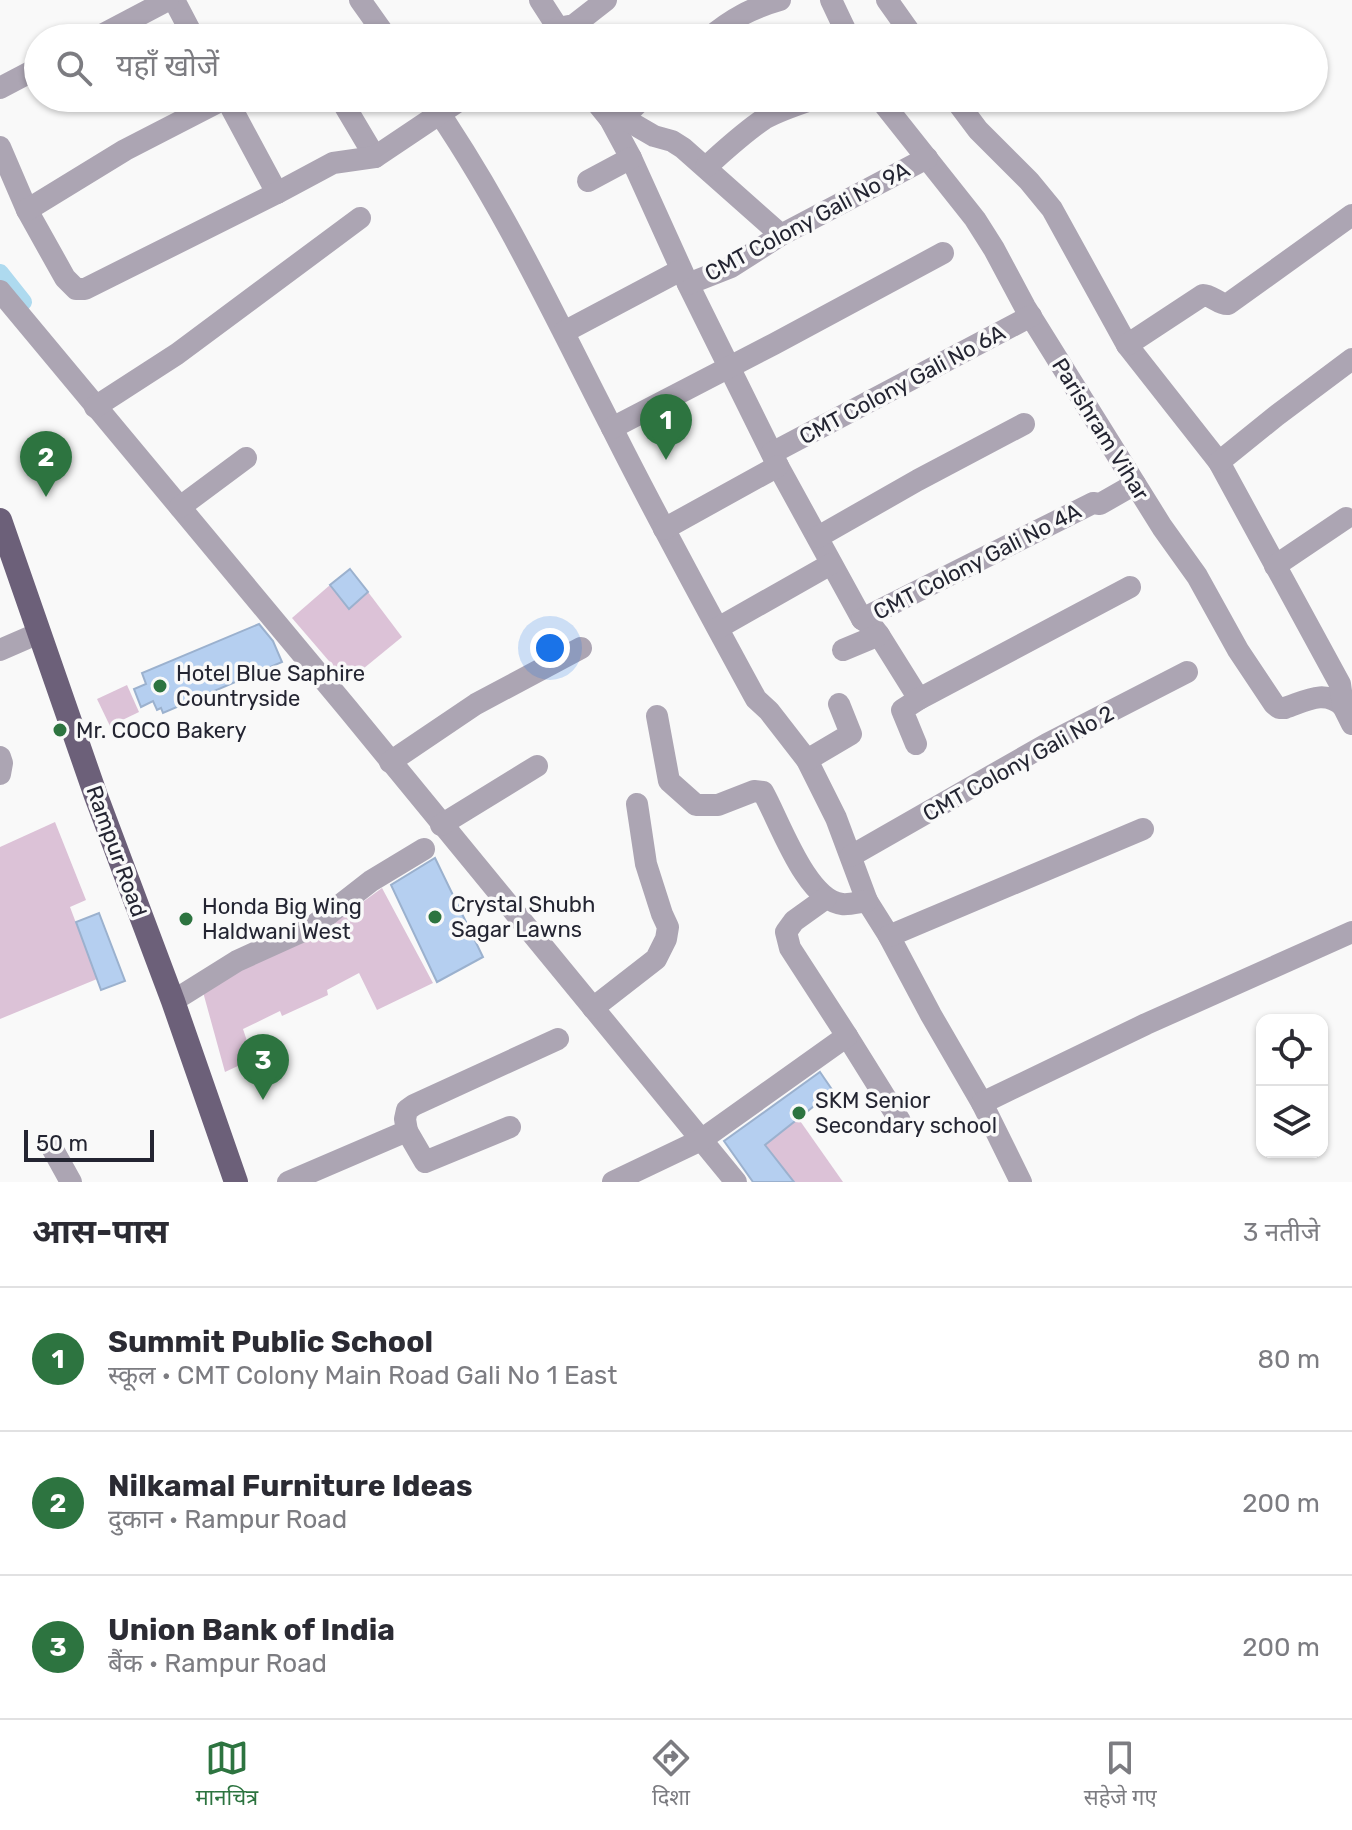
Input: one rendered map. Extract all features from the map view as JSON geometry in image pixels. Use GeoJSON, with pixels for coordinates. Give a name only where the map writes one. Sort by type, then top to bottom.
{"type":"FeatureCollection","features":[{"type":"Feature","properties":{"kind":"main road","name":"Rampur Road"},"geometry":{"type":"LineString","coordinates":[[0,520],[6,556],[39,633],[236,1182]]}},
{"type":"Feature","properties":{"kind":"street"},"geometry":{"type":"LineString","coordinates":[[124,24],[171,0],[186,24]]}},
{"type":"Feature","properties":{"kind":"street"},"geometry":{"type":"LineString","coordinates":[[360,0],[377,24]]}},
{"type":"Feature","properties":{"kind":"street"},"geometry":{"type":"LineString","coordinates":[[540,0],[549,24]]}},
{"type":"Feature","properties":{"kind":"street"},"geometry":{"type":"LineString","coordinates":[[575,24],[606,0]]}},
{"type":"Feature","properties":{"kind":"street"},"geometry":{"type":"LineString","coordinates":[[831,0],[842,24]]}},
{"type":"Feature","properties":{"kind":"street"},"geometry":{"type":"LineString","coordinates":[[887,0],[904,24]]}},
{"type":"Feature","properties":{"kind":"street"},"geometry":{"type":"LineString","coordinates":[[727,24],[769,1]]}},
{"type":"Feature","properties":{"kind":"street"},"geometry":{"type":"LineString","coordinates":[[0,88],[24,75]]}},
{"type":"Feature","properties":{"kind":"street"},"geometry":{"type":"LineString","coordinates":[[27,210],[125,150],[199,112]]}},
{"type":"Feature","properties":{"kind":"street"},"geometry":{"type":"LineString","coordinates":[[234,112],[277,193]]}},
{"type":"Feature","properties":{"kind":"street"},"geometry":{"type":"LineString","coordinates":[[348,112],[375,157]]}},
{"type":"Feature","properties":{"kind":"street"},"geometry":{"type":"LineString","coordinates":[[0,147],[27,210],[65,278],[76,289],[85,289],[333,163],[375,157],[428,112]]}},
{"type":"Feature","properties":{"kind":"street"},"geometry":{"type":"LineString","coordinates":[[439,112],[485,184],[756,699],[807,760],[833,811],[867,901],[982,1103],[1021,1182]]}},
{"type":"Feature","properties":{"kind":"street"},"geometry":{"type":"LineString","coordinates":[[609,112],[683,148],[781,235]]}},
{"type":"Feature","properties":{"kind":"street"},"geometry":{"type":"LineString","coordinates":[[616,118],[624,112]]}},
{"type":"Feature","properties":{"kind":"street"},"geometry":{"type":"LineString","coordinates":[[706,167],[737,139],[780,112]]}},
{"type":"Feature","properties":{"kind":"street","name":"Parishram Vihar"},"geometry":{"type":"LineString","coordinates":[[890,112],[975,219],[1031,316],[1135,484],[1197,576],[1238,650],[1274,704],[1285,708],[1322,696],[1335,698],[1349,710]]}},
{"type":"Feature","properties":{"kind":"street"},"geometry":{"type":"LineString","coordinates":[[964,112],[1052,209],[1127,345],[1219,462],[1340,684],[1349,710]]}},
{"type":"Feature","properties":{"kind":"street"},"geometry":{"type":"LineString","coordinates":[[616,118],[684,277],[775,459],[862,619],[879,635],[919,699]]}},
{"type":"Feature","properties":{"kind":"street"},"geometry":{"type":"LineString","coordinates":[[588,181],[631,158]]}},
{"type":"Feature","properties":{"kind":"street","name":"CMT Colony Gali No 9A"},"geometry":{"type":"LineString","coordinates":[[564,332],[684,277],[731,267],[781,235],[927,158]]}},
{"type":"Feature","properties":{"kind":"street"},"geometry":{"type":"LineString","coordinates":[[1127,345],[1203,295],[1228,304],[1352,215]]}},
{"type":"Feature","properties":{"kind":"street"},"geometry":{"type":"LineString","coordinates":[[102,402],[177,354],[360,218]]}},
{"type":"Feature","properties":{"kind":"street"},"geometry":{"type":"LineString","coordinates":[[612,428],[943,253]]}},
{"type":"Feature","properties":{"kind":"street"},"geometry":{"type":"LineString","coordinates":[[0,291],[102,402],[707,1136],[736,1182]]}},
{"type":"Feature","properties":{"kind":"street","name":"CMT Colony Gali No 6A"},"geometry":{"type":"LineString","coordinates":[[664,529],[775,459],[1031,316]]}},
{"type":"Feature","properties":{"kind":"street"},"geometry":{"type":"LineString","coordinates":[[1219,462],[1352,359]]}},
{"type":"Feature","properties":{"kind":"street"},"geometry":{"type":"LineString","coordinates":[[818,537],[1024,424]]}},
{"type":"Feature","properties":{"kind":"street"},"geometry":{"type":"LineString","coordinates":[[184,503],[246,458]]}},
{"type":"Feature","properties":{"kind":"street","name":"CMT Colony Gali No 4A"},"geometry":{"type":"LineString","coordinates":[[862,619],[1093,503],[1100,504],[1135,484]]}},
{"type":"Feature","properties":{"kind":"street"},"geometry":{"type":"LineString","coordinates":[[1275,566],[1346,518]]}},
{"type":"Feature","properties":{"kind":"street"},"geometry":{"type":"LineString","coordinates":[[718,628],[831,564]]}},
{"type":"Feature","properties":{"kind":"street"},"geometry":{"type":"LineString","coordinates":[[916,744],[902,710],[1130,587]]}},
{"type":"Feature","properties":{"kind":"street"},"geometry":{"type":"LineString","coordinates":[[0,650],[39,633]]}},
{"type":"Feature","properties":{"kind":"street"},"geometry":{"type":"LineString","coordinates":[[843,650],[879,635]]}},
{"type":"Feature","properties":{"kind":"street"},"geometry":{"type":"LineString","coordinates":[[395,759],[476,704],[581,648]]}},
{"type":"Feature","properties":{"kind":"street","name":"CMT Colony Gali No 2"},"geometry":{"type":"LineString","coordinates":[[851,856],[1047,744],[1187,672]]}},
{"type":"Feature","properties":{"kind":"street"},"geometry":{"type":"LineString","coordinates":[[807,760],[851,734],[839,704]]}},
{"type":"Feature","properties":{"kind":"street"},"geometry":{"type":"LineString","coordinates":[[657,716],[669,781],[696,805],[718,805],[754,791],[763,792],[791,852],[826,898],[842,904],[867,901]]}},
{"type":"Feature","properties":{"kind":"street"},"geometry":{"type":"LineString","coordinates":[[0,757],[0,774]]}},
{"type":"Feature","properties":{"kind":"street"},"geometry":{"type":"LineString","coordinates":[[446,821],[537,766]]}},
{"type":"Feature","properties":{"kind":"street"},"geometry":{"type":"LineString","coordinates":[[597,1005],[656,959],[666,939],[668,927],[646,864],[637,804]]}},
{"type":"Feature","properties":{"kind":"street"},"geometry":{"type":"LineString","coordinates":[[889,936],[1143,829]]}},
{"type":"Feature","properties":{"kind":"street"},"geometry":{"type":"LineString","coordinates":[[173,1001],[237,961],[312,927],[371,881],[424,849]]}},
{"type":"Feature","properties":{"kind":"street"},"geometry":{"type":"LineString","coordinates":[[826,898],[794,921],[786,932],[790,948],[900,1121]]}},
{"type":"Feature","properties":{"kind":"street"},"geometry":{"type":"LineString","coordinates":[[982,1103],[1146,1024],[1352,932]]}},
{"type":"Feature","properties":{"kind":"street"},"geometry":{"type":"LineString","coordinates":[[613,1182],[644,1176],[707,1136],[847,1036]]}},
{"type":"Feature","properties":{"kind":"street"},"geometry":{"type":"LineString","coordinates":[[510,1127],[425,1162],[407,1131],[405,1119],[407,1110],[414,1105],[558,1039]]}},
{"type":"Feature","properties":{"kind":"street"},"geometry":{"type":"LineString","coordinates":[[288,1182],[407,1131]]}},
{"type":"Feature","properties":{"kind":"street"},"geometry":{"type":"LineString","coordinates":[[51,1146],[71,1182]]}},
{"type":"Feature","properties":{"kind":"shaded area"},"geometry":{"type":"Polygon","coordinates":[[[330,585],[368,592],[402,637],[347,682],[292,618],[330,585]]]}},
{"type":"Feature","properties":{"kind":"shaded area"},"geometry":{"type":"Polygon","coordinates":[[[127,685],[139,712],[110,726],[97,699],[127,685]]]}},
{"type":"Feature","properties":{"kind":"shaded area"},"geometry":{"type":"Polygon","coordinates":[[[55,822],[86,900],[70,907],[97,979],[0,1019],[0,847],[55,822]]]}},
{"type":"Feature","properties":{"kind":"shaded area"},"geometry":{"type":"Polygon","coordinates":[[[382,888],[433,983],[377,1010],[359,973],[327,990],[328,995],[282,1016],[280,1011],[243,1029],[253,1059],[225,1072],[203,992],[237,965],[327,928],[382,888]]]}},
{"type":"Feature","properties":{"kind":"shaded area"},"geometry":{"type":"Polygon","coordinates":[[[798,1118],[843,1182],[794,1182],[765,1145],[798,1118]]]}},
{"type":"Feature","properties":{"kind":"building"},"geometry":{"type":"Polygon","coordinates":[[[350,569],[368,592],[349,609],[330,585],[350,569]]]}},
{"type":"Feature","properties":{"kind":"building"},"geometry":{"type":"Polygon","coordinates":[[[259,624],[273,641],[282,662],[163,713],[161,708],[157,710],[153,701],[141,707],[134,689],[146,684],[142,673],[259,624]]]}},
{"type":"Feature","properties":{"kind":"building","name":"Crystal Shubh Sagar Lawns"},"geometry":{"type":"Polygon","coordinates":[[[435,858],[483,957],[437,982],[391,885],[435,858]]]}},
{"type":"Feature","properties":{"kind":"building"},"geometry":{"type":"Polygon","coordinates":[[[99,913],[125,981],[101,990],[76,922],[99,913]]]}},
{"type":"Feature","properties":{"kind":"building"},"geometry":{"type":"Polygon","coordinates":[[[820,1072],[833,1091],[765,1145],[794,1182],[753,1182],[724,1141],[820,1072]]]}},
{"type":"Feature","properties":{"kind":"waterway"},"geometry":{"type":"LineString","coordinates":[[0,273],[23,302]]}},
{"type":"Feature","properties":{"kind":"place","name":"Summit Public School"},"geometry":{"type":"Point","coordinates":[666,460]}},
{"type":"Feature","properties":{"kind":"place","name":"Nilkamal Furniture Ideas"},"geometry":{"type":"Point","coordinates":[46,497]}},
{"type":"Feature","properties":{"kind":"place","name":"Hotel Blue Saphire Countryside"},"geometry":{"type":"Point","coordinates":[160,686]}},
{"type":"Feature","properties":{"kind":"place","name":"Mr. COCO Bakery"},"geometry":{"type":"Point","coordinates":[60,730]}},
{"type":"Feature","properties":{"kind":"place","name":"Crystal Shubh Sagar Lawns"},"geometry":{"type":"Point","coordinates":[435,917]}},
{"type":"Feature","properties":{"kind":"place","name":"Honda Big Wing Haldwani West"},"geometry":{"type":"Point","coordinates":[186,919]}},
{"type":"Feature","properties":{"kind":"place","name":"Union Bank of India"},"geometry":{"type":"Point","coordinates":[263,1100]}},
{"type":"Feature","properties":{"kind":"place","name":"SKM Senior Secondary school"},"geometry":{"type":"Point","coordinates":[799,1113]}}]}
